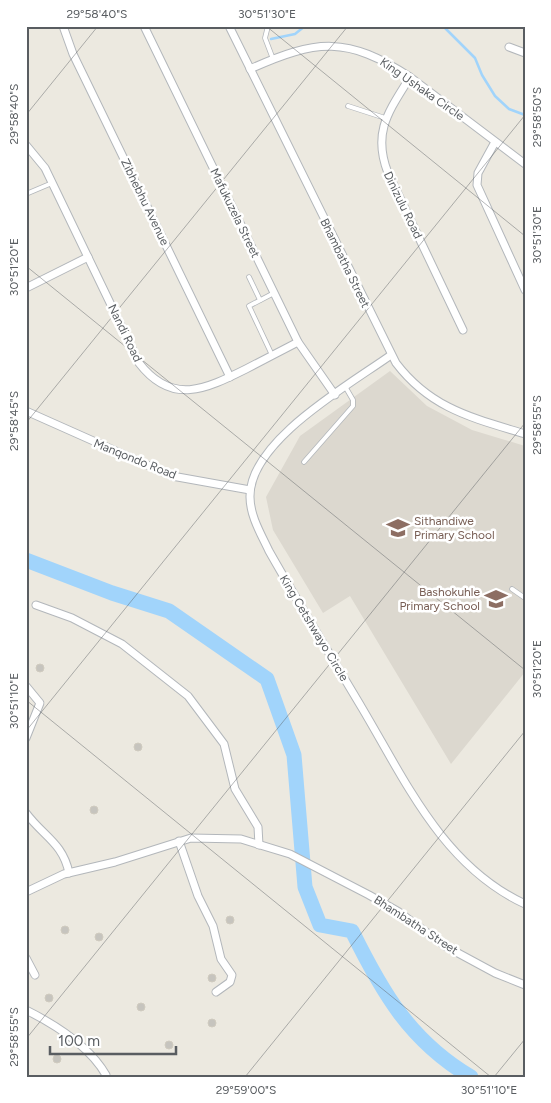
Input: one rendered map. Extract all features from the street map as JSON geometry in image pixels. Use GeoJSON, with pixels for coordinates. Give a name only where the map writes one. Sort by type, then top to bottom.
{"type":"FeatureCollection","features":[{"type":"Feature","properties":{"kind":"street","name":"Zibhebhu Avenue"},"geometry":{"type":"LineString","coordinates":[[62,26],[73,54],[230,377]]}},
{"type":"Feature","properties":{"kind":"street","name":"Mafukuzela Street"},"geometry":{"type":"LineString","coordinates":[[144,26],[298,342],[335,395]]}},
{"type":"Feature","properties":{"kind":"street","name":"Bhambatha Street"},"geometry":{"type":"LineString","coordinates":[[229,26],[391,355],[414,384],[437,402],[454,411],[525,434]]}},
{"type":"Feature","properties":{"kind":"street","name":"King Ushaka Circle"},"geometry":{"type":"LineString","coordinates":[[250,69],[273,59],[313,46],[337,46],[377,58],[410,77],[525,164]]}},
{"type":"Feature","properties":{"kind":"street"},"geometry":{"type":"LineString","coordinates":[[508,47],[525,53]]}},
{"type":"Feature","properties":{"kind":"street","name":"Dinizulu Road"},"geometry":{"type":"LineString","coordinates":[[410,77],[386,118],[381,137],[384,164],[463,330]]}},
{"type":"Feature","properties":{"kind":"street"},"geometry":{"type":"LineString","coordinates":[[495,142],[478,173],[477,185],[525,290]]}},
{"type":"Feature","properties":{"kind":"street","name":"Nandi Road"},"geometry":{"type":"LineString","coordinates":[[26,145],[38,157],[139,363],[151,376],[165,385],[184,390],[207,388],[298,342]]}},
{"type":"Feature","properties":{"kind":"street"},"geometry":{"type":"LineString","coordinates":[[26,288],[88,257]]}},
{"type":"Feature","properties":{"kind":"street","name":"King Cetshwayo Circle"},"geometry":{"type":"LineString","coordinates":[[391,355],[335,395],[273,444],[260,464],[250,490],[251,509],[269,551],[430,823],[473,870],[497,889],[525,904]]}},
{"type":"Feature","properties":{"kind":"street","name":"Manqondo Road"},"geometry":{"type":"LineString","coordinates":[[26,410],[172,476],[250,490]]}},
{"type":"Feature","properties":{"kind":"street"},"geometry":{"type":"LineString","coordinates":[[36,605],[84,624],[122,644],[188,696],[224,744],[235,789],[258,827],[256,844]]}},
{"type":"Feature","properties":{"kind":"street"},"geometry":{"type":"LineString","coordinates":[[26,686],[40,703],[26,738]]}},
{"type":"Feature","properties":{"kind":"street"},"geometry":{"type":"LineString","coordinates":[[26,813],[60,848],[66,860],[69,873]]}},
{"type":"Feature","properties":{"kind":"street","name":"Bhambatha Street"},"geometry":{"type":"LineString","coordinates":[[26,892],[69,873],[114,862],[179,841],[192,838],[228,837],[290,854],[399,912],[445,946],[465,958],[525,985]]}},
{"type":"Feature","properties":{"kind":"street"},"geometry":{"type":"LineString","coordinates":[[179,841],[198,896],[213,926],[221,959],[232,977],[222,990],[216,992]]}},
{"type":"Feature","properties":{"kind":"street"},"geometry":{"type":"LineString","coordinates":[[26,958],[35,975]]}},
{"type":"Feature","properties":{"kind":"street"},"geometry":{"type":"LineString","coordinates":[[26,1010],[46,1020],[91,1055],[106,1075]]}},
{"type":"Feature","properties":{"kind":"lane"},"geometry":{"type":"LineString","coordinates":[[268,26],[265,38],[273,59]]}},
{"type":"Feature","properties":{"kind":"lane"},"geometry":{"type":"LineString","coordinates":[[348,106],[386,118]]}},
{"type":"Feature","properties":{"kind":"lane"},"geometry":{"type":"LineString","coordinates":[[26,194],[52,183]]}},
{"type":"Feature","properties":{"kind":"lane"},"geometry":{"type":"LineString","coordinates":[[250,277],[260,300]]}},
{"type":"Feature","properties":{"kind":"lane"},"geometry":{"type":"LineString","coordinates":[[272,356],[249,308],[251,304],[274,293]]}},
{"type":"Feature","properties":{"kind":"lane"},"geometry":{"type":"LineString","coordinates":[[304,462],[352,406],[353,400],[346,388]]}},
{"type":"Feature","properties":{"kind":"lane"},"geometry":{"type":"LineString","coordinates":[[512,589],[525,598]]}},
{"type":"Feature","properties":{"kind":"shaded area","name":"Sithandiwe Primary School"},"geometry":{"type":"Polygon","coordinates":[[[390,371],[427,406],[472,430],[525,446],[525,672],[451,764],[350,596],[323,613],[273,530],[266,497],[300,436],[390,371]]]}},
{"type":"Feature","properties":{"kind":"building"},"geometry":{"type":"Polygon","coordinates":[[[40,664],[44,668],[40,672],[36,668],[40,664]]]}},
{"type":"Feature","properties":{"kind":"building"},"geometry":{"type":"Polygon","coordinates":[[[138,743],[142,747],[138,751],[134,747],[138,743]]]}},
{"type":"Feature","properties":{"kind":"building"},"geometry":{"type":"Polygon","coordinates":[[[94,806],[98,810],[94,814],[90,810],[94,806]]]}},
{"type":"Feature","properties":{"kind":"building"},"geometry":{"type":"Polygon","coordinates":[[[230,916],[234,920],[230,924],[226,920],[230,916]]]}},
{"type":"Feature","properties":{"kind":"building"},"geometry":{"type":"Polygon","coordinates":[[[65,926],[69,930],[65,934],[61,930],[65,926]]]}},
{"type":"Feature","properties":{"kind":"building"},"geometry":{"type":"Polygon","coordinates":[[[99,933],[103,937],[99,941],[95,937],[99,933]]]}},
{"type":"Feature","properties":{"kind":"building"},"geometry":{"type":"Polygon","coordinates":[[[212,974],[216,978],[212,982],[208,978],[212,974]]]}},
{"type":"Feature","properties":{"kind":"building"},"geometry":{"type":"Polygon","coordinates":[[[49,994],[53,998],[49,1002],[45,998],[49,994]]]}},
{"type":"Feature","properties":{"kind":"building"},"geometry":{"type":"Polygon","coordinates":[[[141,1003],[145,1007],[141,1011],[137,1007],[141,1003]]]}},
{"type":"Feature","properties":{"kind":"building"},"geometry":{"type":"Polygon","coordinates":[[[212,1019],[216,1023],[212,1027],[208,1023],[212,1019]]]}},
{"type":"Feature","properties":{"kind":"building"},"geometry":{"type":"Polygon","coordinates":[[[169,1041],[173,1045],[169,1049],[165,1045],[169,1041]]]}},
{"type":"Feature","properties":{"kind":"building"},"geometry":{"type":"Polygon","coordinates":[[[57,1055],[61,1059],[57,1063],[53,1059],[57,1055]]]}},
{"type":"Feature","properties":{"kind":"waterway"},"geometry":{"type":"LineString","coordinates":[[271,39],[295,34],[305,26]]}},
{"type":"Feature","properties":{"kind":"waterway"},"geometry":{"type":"LineString","coordinates":[[443,26],[475,58],[482,75],[495,96],[509,109],[525,115]]}},
{"type":"Feature","properties":{"kind":"waterway"},"geometry":{"type":"LineString","coordinates":[[26,560],[112,593],[169,611],[267,679],[294,755],[305,887],[320,925],[352,931],[387,995],[414,1031],[431,1048],[471,1077]]}},
{"type":"Feature","properties":{"kind":"place","name":"Sithandiwe Primary School"},"geometry":{"type":"Point","coordinates":[398,528]}},
{"type":"Feature","properties":{"kind":"place","name":"Bashokuhle Primary School"},"geometry":{"type":"Point","coordinates":[496,599]}}]}
